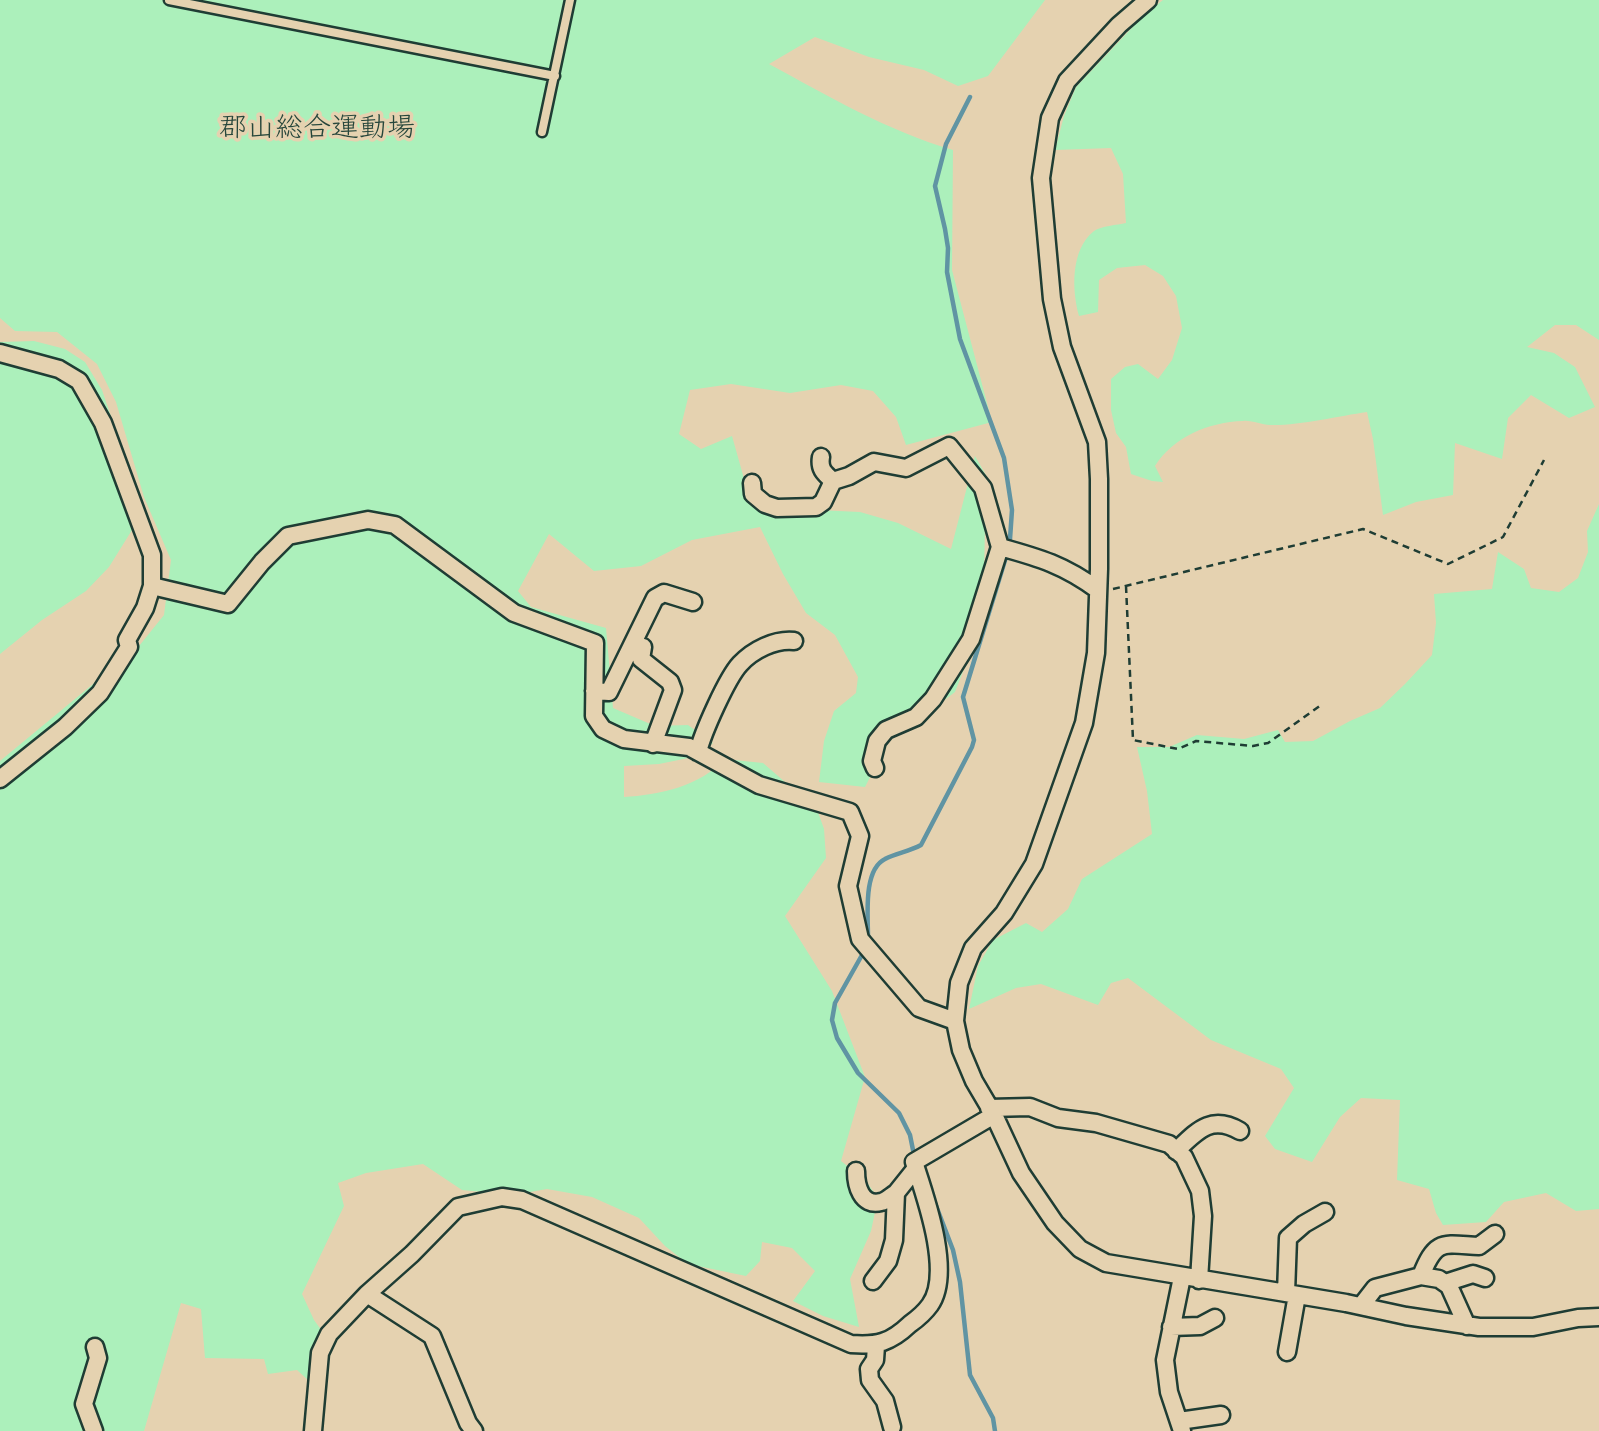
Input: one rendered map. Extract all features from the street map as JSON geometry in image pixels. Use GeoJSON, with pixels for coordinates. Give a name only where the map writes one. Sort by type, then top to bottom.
{"type":"FeatureCollection","features":[{"type":"Feature","properties":{"kind":"street"},"geometry":{"type":"LineString","coordinates":[[1148,0],[1119,25],[1067,81],[1051,118],[1041,178],[1052,299],[1062,347],[1097,442],[1099,479],[1096,653],[1084,723],[1034,864],[1004,912],[973,948],[959,983],[955,1021],[961,1050],[1021,1173],[1055,1223],[1080,1248],[1106,1263],[1467,1326],[1533,1327],[1578,1318],[1599,1317]]}},
{"type":"Feature","properties":{"kind":"street"},"geometry":{"type":"LineString","coordinates":[[0,353],[59,369],[79,381],[103,423],[152,555],[152,586],[145,608],[127,640],[129,647],[100,693],[65,727],[0,779]]}},
{"type":"Feature","properties":{"kind":"street"},"geometry":{"type":"LineString","coordinates":[[752,483],[752,494],[765,504],[777,508],[816,508],[823,502],[833,481],[849,476],[874,462],[906,468],[949,446],[983,488],[1000,547],[971,639],[933,699],[916,717],[886,730],[877,741],[872,761],[875,768]]}},
{"type":"Feature","properties":{"kind":"street"},"geometry":{"type":"LineString","coordinates":[[821,457],[823,472],[833,481]]}},
{"type":"Feature","properties":{"kind":"street"},"geometry":{"type":"LineString","coordinates":[[152,586],[228,604],[262,562],[288,536],[368,520],[395,525],[514,613],[595,643],[594,716],[603,729],[624,739],[689,747],[759,785],[850,813],[860,836],[848,886],[860,939],[919,1008],[955,1021]]}},
{"type":"Feature","properties":{"kind":"street"},"geometry":{"type":"LineString","coordinates":[[1000,547],[1050,561],[1074,572],[1098,591]]}},
{"type":"Feature","properties":{"kind":"street"},"geometry":{"type":"LineString","coordinates":[[594,691],[609,692],[655,598],[664,593],[693,602]]}},
{"type":"Feature","properties":{"kind":"street"},"geometry":{"type":"LineString","coordinates":[[698,752],[703,732],[739,664],[760,649],[785,640],[794,640]]}},
{"type":"Feature","properties":{"kind":"street"},"geometry":{"type":"LineString","coordinates":[[643,647],[641,659],[670,682],[673,690],[653,744]]}},
{"type":"Feature","properties":{"kind":"street"},"geometry":{"type":"LineString","coordinates":[[313,1431],[320,1353],[329,1334],[458,1207],[502,1197],[522,1200],[851,1344],[876,1346],[907,1327],[931,1304],[939,1280],[938,1254],[914,1162],[991,1112],[1030,1107],[1058,1118],[1096,1123],[1169,1144],[1184,1157],[1200,1192],[1203,1216],[1199,1280]]}},
{"type":"Feature","properties":{"kind":"street"},"geometry":{"type":"LineString","coordinates":[[1176,1151],[1200,1128],[1214,1124],[1230,1125],[1240,1131]]}},
{"type":"Feature","properties":{"kind":"street"},"geometry":{"type":"LineString","coordinates":[[856,1171],[856,1184],[861,1195],[870,1202],[882,1202],[895,1193],[916,1168]]}},
{"type":"Feature","properties":{"kind":"street"},"geometry":{"type":"LineString","coordinates":[[873,1281],[888,1261],[894,1240],[895,1193]]}},
{"type":"Feature","properties":{"kind":"street"},"geometry":{"type":"LineString","coordinates":[[1287,1352],[1292,1294],[1288,1238],[1304,1224],[1325,1212]]}},
{"type":"Feature","properties":{"kind":"street"},"geometry":{"type":"LineString","coordinates":[[1421,1276],[1429,1254],[1445,1244],[1479,1246],[1495,1234]]}},
{"type":"Feature","properties":{"kind":"street"},"geometry":{"type":"LineString","coordinates":[[1445,1283],[1473,1274],[1485,1278]]}},
{"type":"Feature","properties":{"kind":"street"},"geometry":{"type":"LineString","coordinates":[[1361,1306],[1375,1288],[1421,1276],[1439,1279],[1449,1286],[1467,1326]]}},
{"type":"Feature","properties":{"kind":"street"},"geometry":{"type":"LineString","coordinates":[[1182,1277],[1165,1360],[1169,1392],[1181,1426],[1222,1415]]}},
{"type":"Feature","properties":{"kind":"street"},"geometry":{"type":"LineString","coordinates":[[367,1294],[432,1336],[468,1423],[474,1431]]}},
{"type":"Feature","properties":{"kind":"street"},"geometry":{"type":"LineString","coordinates":[[1171,1326],[1200,1326],[1215,1318]]}},
{"type":"Feature","properties":{"kind":"street"},"geometry":{"type":"LineString","coordinates":[[876,1346],[875,1360],[869,1369],[870,1380],[885,1401],[892,1427]]}},
{"type":"Feature","properties":{"kind":"street"},"geometry":{"type":"LineString","coordinates":[[94,1431],[84,1404],[98,1358],[95,1347]]}},
{"type":"Feature","properties":{"kind":"lane"},"geometry":{"type":"LineString","coordinates":[[169,0],[555,76]]}},
{"type":"Feature","properties":{"kind":"lane"},"geometry":{"type":"LineString","coordinates":[[542,132],[570,0]]}},
{"type":"Feature","properties":{"kind":"path"},"geometry":{"type":"LineString","coordinates":[[1098,591],[1363,529],[1448,564],[1503,537],[1544,460]]}},
{"type":"Feature","properties":{"kind":"path"},"geometry":{"type":"LineString","coordinates":[[1126,586],[1133,740],[1178,749],[1196,741],[1253,746],[1268,743],[1321,705]]}},
{"type":"Feature","properties":{"kind":"green space","name":"郡山総合運動場"},"geometry":{"type":"Polygon","coordinates":[[[0,0],[1045,0],[988,76],[958,86],[924,70],[869,57],[815,37],[769,64],[882,123],[953,150],[952,270],[992,422],[906,445],[896,417],[873,391],[841,385],[790,393],[731,384],[690,390],[679,434],[701,449],[732,436],[752,507],[860,512],[898,523],[951,549],[975,456],[991,484],[985,523],[984,578],[973,646],[955,692],[917,721],[892,735],[865,787],[819,782],[824,741],[834,711],[856,693],[858,677],[835,635],[806,613],[760,527],[692,540],[641,566],[594,571],[549,534],[518,591],[531,607],[606,628],[613,708],[655,726],[688,725],[713,743],[698,756],[659,764],[624,766],[624,797],[665,791],[692,782],[704,776],[724,759],[763,763],[814,801],[824,829],[826,858],[785,916],[832,991],[865,1077],[841,1161],[866,1181],[878,1198],[871,1231],[850,1279],[859,1327],[823,1316],[793,1301],[815,1271],[792,1248],[762,1242],[760,1261],[746,1276],[688,1264],[665,1246],[639,1218],[592,1197],[547,1189],[513,1195],[462,1190],[423,1164],[366,1173],[338,1183],[344,1206],[302,1294],[314,1320],[330,1342],[325,1379],[310,1405],[309,1381],[297,1370],[268,1374],[264,1359],[205,1358],[201,1309],[181,1303],[144,1431],[0,1431],[0,761],[139,646],[164,615],[171,560],[144,497],[116,402],[97,364],[57,332],[15,331],[0,318],[0,0]]]}},
{"type":"Feature","properties":{"kind":"green space"},"geometry":{"type":"Polygon","coordinates":[[[1163,0],[1599,0],[1599,340],[1576,325],[1555,325],[1527,347],[1554,353],[1575,367],[1595,407],[1569,418],[1531,395],[1508,418],[1502,459],[1455,443],[1453,495],[1416,502],[1383,515],[1367,412],[1281,425],[1246,421],[1217,424],[1182,439],[1163,456],[1155,466],[1163,482],[1131,474],[1126,447],[1116,433],[1111,410],[1111,379],[1125,367],[1138,364],[1158,379],[1172,360],[1182,328],[1176,296],[1163,276],[1145,265],[1117,268],[1099,280],[1098,312],[1079,316],[1074,283],[1077,260],[1086,239],[1094,231],[1126,223],[1123,174],[1111,148],[1055,150],[1064,116],[1076,87],[1144,15],[1163,0]]]}},
{"type":"Feature","properties":{"kind":"green space"},"geometry":{"type":"Polygon","coordinates":[[[34,341],[65,349],[85,362],[102,390],[148,526],[132,530],[109,567],[86,591],[42,620],[0,654],[0,342],[34,341]]]}},
{"type":"Feature","properties":{"kind":"green space"},"geometry":{"type":"Polygon","coordinates":[[[1599,504],[1599,1209],[1576,1211],[1546,1193],[1504,1202],[1486,1222],[1443,1225],[1436,1213],[1429,1189],[1397,1180],[1400,1100],[1361,1098],[1340,1117],[1312,1162],[1275,1149],[1265,1136],[1294,1088],[1281,1069],[1211,1040],[1128,978],[1111,983],[1098,1005],[1041,984],[1016,988],[969,1009],[978,966],[993,940],[1026,923],[1042,932],[1068,909],[1082,879],[1152,834],[1147,791],[1137,747],[1169,747],[1197,735],[1244,739],[1278,730],[1285,742],[1313,741],[1380,708],[1432,655],[1436,623],[1434,594],[1492,589],[1498,552],[1524,569],[1531,588],[1559,592],[1578,578],[1588,552],[1587,531],[1599,504]]]}},
{"type":"Feature","properties":{"kind":"waterway"},"geometry":{"type":"LineString","coordinates":[[970,97],[946,144],[935,186],[945,229],[948,248],[947,272],[960,339],[1004,458],[1012,510],[1010,539]]}},
{"type":"Feature","properties":{"kind":"waterway"},"geometry":{"type":"LineString","coordinates":[[868,937],[868,894],[873,873],[885,859],[921,845],[972,747],[974,740],[963,697],[1006,557]]}},
{"type":"Feature","properties":{"kind":"waterway"},"geometry":{"type":"LineString","coordinates":[[862,955],[835,1003],[832,1020],[837,1038],[858,1073],[899,1113],[910,1135],[913,1150]]}},
{"type":"Feature","properties":{"kind":"waterway"},"geometry":{"type":"LineString","coordinates":[[935,1203],[953,1250],[960,1282],[970,1375],[993,1418],[995,1431]]}}]}
